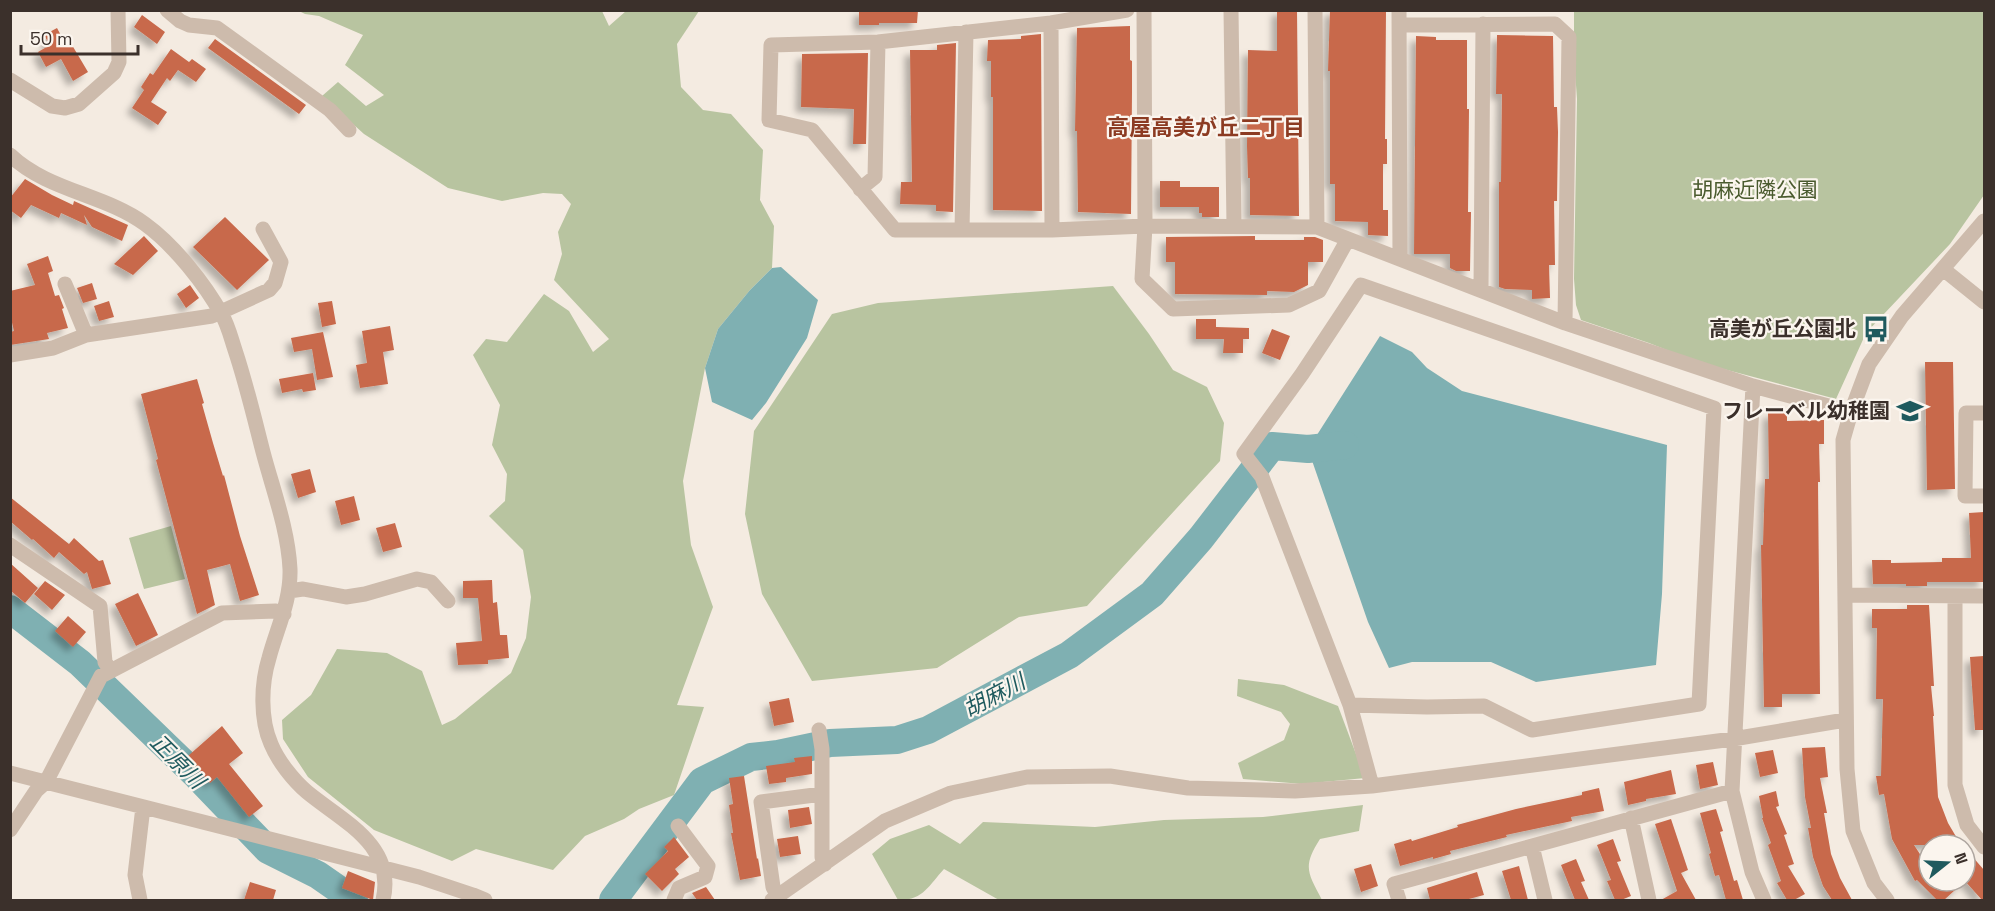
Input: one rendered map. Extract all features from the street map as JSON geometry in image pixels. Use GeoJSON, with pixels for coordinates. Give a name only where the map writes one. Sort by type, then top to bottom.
{"type":"FeatureCollection","features":[{"type":"Feature","properties":{"kind":"street"},"geometry":{"type":"LineString","coordinates":[[10,80],[52,106],[65,108],[79,104],[114,73],[119,62],[118,10]]}},
{"type":"Feature","properties":{"kind":"street"},"geometry":{"type":"LineString","coordinates":[[167,10],[189,25],[217,28],[330,110],[349,130]]}},
{"type":"Feature","properties":{"kind":"street"},"geometry":{"type":"LineString","coordinates":[[1127,10],[1051,23],[879,42],[771,45],[769,120],[812,130],[895,230],[1052,230],[1145,226],[1317,227],[1565,323],[1753,386],[1851,412]]}},
{"type":"Feature","properties":{"kind":"street"},"geometry":{"type":"LineString","coordinates":[[1144,10],[1145,226],[1142,279],[1173,309],[1288,305],[1319,291],[1348,239]]}},
{"type":"Feature","properties":{"kind":"street"},"geometry":{"type":"LineString","coordinates":[[1231,10],[1234,226]]}},
{"type":"Feature","properties":{"kind":"street"},"geometry":{"type":"LineString","coordinates":[[1315,10],[1317,227]]}},
{"type":"Feature","properties":{"kind":"street"},"geometry":{"type":"LineString","coordinates":[[1400,259],[1399,18],[1483,24],[1555,24],[1569,38],[1565,323]]}},
{"type":"Feature","properties":{"kind":"street"},"geometry":{"type":"LineString","coordinates":[[1051,23],[1052,230]]}},
{"type":"Feature","properties":{"kind":"street"},"geometry":{"type":"LineString","coordinates":[[1481,289],[1483,24]]}},
{"type":"Feature","properties":{"kind":"street"},"geometry":{"type":"LineString","coordinates":[[962,230],[966,32]]}},
{"type":"Feature","properties":{"kind":"street"},"geometry":{"type":"LineString","coordinates":[[860,189],[875,177],[879,42]]}},
{"type":"Feature","properties":{"kind":"street"},"geometry":{"type":"LineString","coordinates":[[10,155],[43,178],[122,208],[146,224],[172,246],[221,312],[245,381],[285,534],[290,568],[289,591],[284,614],[268,659],[264,684],[265,728],[271,746],[305,790],[360,832],[373,848],[384,868],[387,886],[383,900]]}},
{"type":"Feature","properties":{"kind":"street"},"geometry":{"type":"LineString","coordinates":[[1887,900],[1874,883],[1853,831],[1847,769],[1843,440],[1869,364],[1902,316],[1984,221]]}},
{"type":"Feature","properties":{"kind":"street"},"geometry":{"type":"LineString","coordinates":[[10,355],[53,348],[86,334],[212,316],[269,290],[275,283],[281,262],[263,229]]}},
{"type":"Feature","properties":{"kind":"street"},"geometry":{"type":"LineString","coordinates":[[1943,269],[1984,302]]}},
{"type":"Feature","properties":{"kind":"street"},"geometry":{"type":"LineString","coordinates":[[65,284],[86,334]]}},
{"type":"Feature","properties":{"kind":"street"},"geometry":{"type":"LineString","coordinates":[[1350,705],[1484,706],[1532,730],[1699,704],[1714,408],[1361,285],[1302,374],[1244,454],[1262,477],[1350,705],[1372,786]]}},
{"type":"Feature","properties":{"kind":"street"},"geometry":{"type":"LineString","coordinates":[[1753,386],[1732,790],[1752,872],[1764,900]]}},
{"type":"Feature","properties":{"kind":"street"},"geometry":{"type":"LineString","coordinates":[[1984,412],[1966,412],[1965,496],[1984,496]]}},
{"type":"Feature","properties":{"kind":"street"},"geometry":{"type":"LineString","coordinates":[[10,545],[100,606],[105,662],[110,670]]}},
{"type":"Feature","properties":{"kind":"street"},"geometry":{"type":"LineString","coordinates":[[289,591],[303,589],[346,597],[417,579],[431,582],[448,601]]}},
{"type":"Feature","properties":{"kind":"street"},"geometry":{"type":"LineString","coordinates":[[1845,595],[1984,596]]}},
{"type":"Feature","properties":{"kind":"street"},"geometry":{"type":"LineString","coordinates":[[1955,596],[1955,785],[1967,825],[1984,847]]}},
{"type":"Feature","properties":{"kind":"street"},"geometry":{"type":"LineString","coordinates":[[10,830],[36,791],[46,782],[101,676],[222,613],[276,611],[284,614]]}},
{"type":"Feature","properties":{"kind":"street"},"geometry":{"type":"LineString","coordinates":[[822,794],[762,802],[775,898],[885,821],[951,793],[1027,777],[1110,776],[1188,788],[1295,791],[1372,786],[1733,739],[1845,720]]}},
{"type":"Feature","properties":{"kind":"street"},"geometry":{"type":"LineString","coordinates":[[819,730],[822,749],[822,857],[825,864]]}},
{"type":"Feature","properties":{"kind":"street"},"geometry":{"type":"LineString","coordinates":[[10,773],[419,877],[485,900]]}},
{"type":"Feature","properties":{"kind":"street"},"geometry":{"type":"LineString","coordinates":[[1399,900],[1394,884],[1732,790]]}},
{"type":"Feature","properties":{"kind":"street"},"geometry":{"type":"LineString","coordinates":[[143,807],[135,875],[144,899]]}},
{"type":"Feature","properties":{"kind":"street"},"geometry":{"type":"LineString","coordinates":[[1631,818],[1649,900]]}},
{"type":"Feature","properties":{"kind":"street"},"geometry":{"type":"LineString","coordinates":[[675,900],[679,888],[705,877],[708,866],[678,826]]}},
{"type":"Feature","properties":{"kind":"street"},"geometry":{"type":"LineString","coordinates":[[1532,846],[1545,900]]}},
{"type":"Feature","properties":{"kind":"green space"},"geometry":{"type":"Polygon","coordinates":[[[299,11],[602,11],[609,26],[626,11],[699,11],[677,44],[681,87],[703,110],[731,114],[763,150],[760,200],[774,226],[772,268],[750,290],[718,329],[705,368],[683,481],[691,545],[713,607],[677,705],[704,707],[674,795],[639,809],[624,819],[585,836],[553,870],[476,849],[452,861],[374,830],[308,777],[283,739],[282,720],[311,695],[337,649],[387,653],[422,671],[442,725],[455,719],[511,673],[526,638],[531,597],[523,550],[489,516],[505,501],[507,474],[492,445],[500,405],[473,355],[486,339],[507,342],[544,294],[569,311],[593,352],[609,339],[554,280],[562,254],[558,232],[571,204],[562,194],[543,193],[502,201],[448,188],[364,134],[322,96],[338,82],[366,106],[384,95],[345,65],[363,35],[319,16],[299,11]]]}},
{"type":"Feature","properties":{"kind":"green space","name":"胡麻近隣公園"},"geometry":{"type":"Polygon","coordinates":[[[1574,11],[1984,11],[1984,195],[1950,244],[1866,333],[1836,399],[1697,362],[1581,320],[1576,305],[1574,279],[1577,99],[1574,11]]]}},
{"type":"Feature","properties":{"kind":"green space"},"geometry":{"type":"Polygon","coordinates":[[[1113,286],[1173,370],[1207,387],[1224,423],[1220,461],[1087,606],[1019,617],[937,668],[812,681],[762,594],[745,514],[754,431],[832,314],[878,303],[1113,286]]]}},
{"type":"Feature","properties":{"kind":"green space"},"geometry":{"type":"Polygon","coordinates":[[[171,526],[185,579],[144,589],[129,538],[171,526]]]}},
{"type":"Feature","properties":{"kind":"green space"},"geometry":{"type":"Polygon","coordinates":[[[1238,679],[1284,685],[1338,706],[1365,778],[1302,784],[1243,779],[1238,763],[1284,740],[1290,724],[1281,712],[1237,696],[1238,679]]]}},
{"type":"Feature","properties":{"kind":"green space"},"geometry":{"type":"Polygon","coordinates":[[[1363,805],[1359,831],[1320,839],[1314,849],[1309,870],[1322,900],[999,900],[944,869],[920,895],[907,900],[898,900],[872,854],[890,839],[929,825],[960,844],[983,822],[1095,827],[1164,820],[1263,817],[1363,805]]]}},
{"type":"Feature","properties":{"kind":"water"},"geometry":{"type":"Polygon","coordinates":[[[781,267],[818,300],[807,338],[766,403],[752,420],[712,402],[705,368],[718,329],[750,290],[772,268],[781,267]]]}},
{"type":"Feature","properties":{"kind":"water"},"geometry":{"type":"Polygon","coordinates":[[[1380,336],[1412,352],[1427,368],[1462,391],[1667,445],[1662,594],[1656,665],[1536,682],[1491,662],[1412,662],[1389,668],[1368,622],[1308,449],[1380,336]]]}},
{"type":"Feature","properties":{"kind":"building"},"geometry":{"type":"Polygon","coordinates":[[[859,10],[918,10],[917,23],[859,25],[859,10]]]}},
{"type":"Feature","properties":{"kind":"building"},"geometry":{"type":"Polygon","coordinates":[[[1277,10],[1297,10],[1299,216],[1250,215],[1247,146],[1248,50],[1277,51],[1277,10]]]}},
{"type":"Feature","properties":{"kind":"building"},"geometry":{"type":"Polygon","coordinates":[[[1330,10],[1386,10],[1385,139],[1387,139],[1387,164],[1383,164],[1383,210],[1388,210],[1388,236],[1368,235],[1368,222],[1335,221],[1335,184],[1330,184],[1330,71],[1328,71],[1330,10]]]}},
{"type":"Feature","properties":{"kind":"building"},"geometry":{"type":"Polygon","coordinates":[[[142,15],[165,32],[157,44],[134,27],[142,15]]]}},
{"type":"Feature","properties":{"kind":"building"},"geometry":{"type":"Polygon","coordinates":[[[1130,26],[1130,60],[1132,61],[1131,214],[1078,212],[1077,131],[1075,131],[1077,28],[1130,26]]]}},
{"type":"Feature","properties":{"kind":"building"},"geometry":{"type":"Polygon","coordinates":[[[57,28],[65,43],[69,40],[88,72],[73,81],[61,59],[46,67],[38,52],[50,45],[44,35],[57,28]]]}},
{"type":"Feature","properties":{"kind":"building"},"geometry":{"type":"Polygon","coordinates":[[[1041,34],[1042,211],[993,210],[993,97],[991,97],[991,61],[987,61],[988,40],[1021,39],[1021,36],[1041,34]]]}},
{"type":"Feature","properties":{"kind":"building"},"geometry":{"type":"Polygon","coordinates":[[[1497,35],[1553,36],[1554,107],[1557,107],[1558,132],[1557,201],[1554,201],[1555,265],[1549,265],[1550,298],[1532,299],[1532,290],[1499,287],[1502,94],[1496,94],[1497,35]]]}},
{"type":"Feature","properties":{"kind":"building"},"geometry":{"type":"Polygon","coordinates":[[[1416,36],[1436,37],[1436,40],[1467,40],[1470,271],[1456,271],[1450,268],[1450,254],[1414,254],[1416,36]]]}},
{"type":"Feature","properties":{"kind":"building"},"geometry":{"type":"Polygon","coordinates":[[[215,39],[306,105],[299,114],[208,48],[215,39]]]}},
{"type":"Feature","properties":{"kind":"building"},"geometry":{"type":"Polygon","coordinates":[[[956,43],[953,212],[936,211],[936,205],[900,204],[901,182],[912,182],[910,50],[937,50],[937,45],[956,43]]]}},
{"type":"Feature","properties":{"kind":"building"},"geometry":{"type":"Polygon","coordinates":[[[171,49],[189,62],[192,59],[206,69],[196,82],[178,70],[170,81],[167,78],[151,102],[167,112],[158,125],[132,108],[144,90],[141,87],[150,73],[153,75],[171,49]]]}},
{"type":"Feature","properties":{"kind":"building"},"geometry":{"type":"Polygon","coordinates":[[[868,53],[866,144],[853,144],[854,109],[801,107],[802,54],[868,53]]]}},
{"type":"Feature","properties":{"kind":"building"},"geometry":{"type":"Polygon","coordinates":[[[25,179],[73,205],[74,201],[128,225],[122,241],[92,227],[84,215],[87,225],[61,213],[59,218],[31,205],[21,218],[10,210],[10,198],[25,179]]]}},
{"type":"Feature","properties":{"kind":"building"},"geometry":{"type":"Polygon","coordinates":[[[1160,181],[1180,181],[1180,187],[1219,187],[1219,217],[1202,217],[1199,207],[1160,207],[1160,181]]]}},
{"type":"Feature","properties":{"kind":"building"},"geometry":{"type":"Polygon","coordinates":[[[225,217],[269,260],[237,290],[193,247],[225,217]]]}},
{"type":"Feature","properties":{"kind":"building"},"geometry":{"type":"Polygon","coordinates":[[[144,236],[158,251],[133,275],[114,264],[144,236]]]}},
{"type":"Feature","properties":{"kind":"building"},"geometry":{"type":"Polygon","coordinates":[[[1255,236],[1255,240],[1304,240],[1304,237],[1315,237],[1323,240],[1323,262],[1308,262],[1308,285],[1294,292],[1267,291],[1267,295],[1175,294],[1175,262],[1166,262],[1166,237],[1255,236]]]}},
{"type":"Feature","properties":{"kind":"building"},"geometry":{"type":"Polygon","coordinates":[[[48,256],[53,271],[48,273],[55,296],[59,295],[64,308],[62,309],[68,328],[47,333],[49,339],[10,345],[10,332],[14,331],[10,314],[10,291],[35,285],[27,264],[48,256]]]}},
{"type":"Feature","properties":{"kind":"building"},"geometry":{"type":"Polygon","coordinates":[[[92,283],[97,299],[83,303],[77,288],[92,283]]]}},
{"type":"Feature","properties":{"kind":"building"},"geometry":{"type":"Polygon","coordinates":[[[190,285],[199,298],[186,308],[177,294],[190,285]]]}},
{"type":"Feature","properties":{"kind":"building"},"geometry":{"type":"Polygon","coordinates":[[[109,301],[114,317],[99,321],[94,306],[109,301]]]}},
{"type":"Feature","properties":{"kind":"building"},"geometry":{"type":"Polygon","coordinates":[[[332,301],[336,324],[322,327],[318,303],[332,301]]]}},
{"type":"Feature","properties":{"kind":"building"},"geometry":{"type":"Polygon","coordinates":[[[1196,319],[1216,319],[1216,327],[1249,328],[1249,339],[1243,339],[1243,353],[1223,353],[1224,339],[1196,339],[1196,319]]]}},
{"type":"Feature","properties":{"kind":"building"},"geometry":{"type":"Polygon","coordinates":[[[390,326],[394,350],[383,352],[388,384],[360,388],[356,365],[367,363],[362,331],[390,326]]]}},
{"type":"Feature","properties":{"kind":"building"},"geometry":{"type":"Polygon","coordinates":[[[1272,329],[1290,336],[1280,360],[1262,353],[1272,329]]]}},
{"type":"Feature","properties":{"kind":"building"},"geometry":{"type":"Polygon","coordinates":[[[323,332],[333,377],[317,380],[312,349],[294,352],[291,338],[323,332]]]}},
{"type":"Feature","properties":{"kind":"building"},"geometry":{"type":"Polygon","coordinates":[[[1925,362],[1953,362],[1955,489],[1927,490],[1925,362]]]}},
{"type":"Feature","properties":{"kind":"building"},"geometry":{"type":"Polygon","coordinates":[[[313,373],[316,390],[303,392],[302,389],[282,393],[279,379],[313,373]]]}},
{"type":"Feature","properties":{"kind":"building"},"geometry":{"type":"Polygon","coordinates":[[[197,379],[213,443],[259,595],[240,601],[230,564],[207,570],[215,605],[197,614],[141,394],[197,379]]]}},
{"type":"Feature","properties":{"kind":"building"},"geometry":{"type":"Polygon","coordinates":[[[1787,412],[1787,421],[1824,420],[1824,444],[1819,444],[1820,482],[1818,482],[1820,694],[1782,694],[1782,707],[1764,707],[1761,545],[1763,545],[1765,479],[1769,479],[1768,413],[1787,412]]]}},
{"type":"Feature","properties":{"kind":"building"},"geometry":{"type":"Polygon","coordinates":[[[310,469],[316,492],[298,498],[291,474],[310,469]]]}},
{"type":"Feature","properties":{"kind":"building"},"geometry":{"type":"Polygon","coordinates":[[[354,496],[360,520],[341,525],[335,501],[354,496]]]}},
{"type":"Feature","properties":{"kind":"building"},"geometry":{"type":"Polygon","coordinates":[[[10,497],[69,544],[74,538],[99,561],[103,560],[111,584],[92,589],[87,572],[84,574],[59,552],[54,558],[32,540],[10,521],[10,497]]]}},
{"type":"Feature","properties":{"kind":"building"},"geometry":{"type":"Polygon","coordinates":[[[1984,512],[1984,582],[1927,582],[1927,586],[1873,584],[1872,560],[1891,560],[1891,563],[1942,562],[1942,558],[1971,558],[1969,513],[1984,512]]]}},
{"type":"Feature","properties":{"kind":"building"},"geometry":{"type":"Polygon","coordinates":[[[395,523],[402,547],[383,552],[376,528],[395,523]]]}},
{"type":"Feature","properties":{"kind":"building"},"geometry":{"type":"Polygon","coordinates":[[[10,563],[38,588],[25,603],[10,590],[10,563]]]}},
{"type":"Feature","properties":{"kind":"building"},"geometry":{"type":"Polygon","coordinates":[[[492,580],[493,603],[497,602],[500,635],[507,635],[509,658],[488,660],[488,664],[458,665],[456,643],[482,641],[478,598],[463,598],[463,581],[492,580]]]}},
{"type":"Feature","properties":{"kind":"building"},"geometry":{"type":"Polygon","coordinates":[[[45,581],[65,595],[52,610],[34,594],[45,581]]]}},
{"type":"Feature","properties":{"kind":"building"},"geometry":{"type":"Polygon","coordinates":[[[138,593],[158,635],[136,646],[115,604],[138,593]]]}},
{"type":"Feature","properties":{"kind":"building"},"geometry":{"type":"Polygon","coordinates":[[[1907,605],[1929,605],[1938,797],[1954,833],[1917,833],[1917,845],[1914,845],[1917,850],[1917,880],[1915,881],[1892,839],[1884,794],[1879,795],[1876,776],[1881,776],[1883,699],[1876,699],[1877,628],[1872,628],[1872,609],[1907,609],[1907,605]]]}},
{"type":"Feature","properties":{"kind":"building"},"geometry":{"type":"Polygon","coordinates":[[[68,616],[86,632],[73,647],[55,631],[68,616]]]}},
{"type":"Feature","properties":{"kind":"building"},"geometry":{"type":"Polygon","coordinates":[[[1984,656],[1984,730],[1975,730],[1970,657],[1984,656]]]}},
{"type":"Feature","properties":{"kind":"building"},"geometry":{"type":"Polygon","coordinates":[[[789,698],[794,722],[774,726],[769,702],[789,698]]]}},
{"type":"Feature","properties":{"kind":"building"},"geometry":{"type":"Polygon","coordinates":[[[222,726],[243,753],[229,764],[263,806],[249,817],[217,777],[210,783],[188,756],[222,726]]]}},
{"type":"Feature","properties":{"kind":"building"},"geometry":{"type":"Polygon","coordinates":[[[1825,747],[1828,777],[1820,778],[1827,813],[1824,813],[1831,854],[1852,900],[1832,900],[1823,886],[1813,857],[1808,828],[1811,828],[1805,797],[1802,748],[1825,747]]]}},
{"type":"Feature","properties":{"kind":"building"},"geometry":{"type":"Polygon","coordinates":[[[1773,750],[1778,773],[1760,777],[1755,753],[1773,750]]]}},
{"type":"Feature","properties":{"kind":"building"},"geometry":{"type":"Polygon","coordinates":[[[812,756],[812,774],[786,778],[786,782],[769,784],[766,766],[795,762],[794,758],[812,756]]]}},
{"type":"Feature","properties":{"kind":"building"},"geometry":{"type":"Polygon","coordinates":[[[1713,762],[1718,785],[1700,789],[1696,765],[1713,762]]]}},
{"type":"Feature","properties":{"kind":"building"},"geometry":{"type":"Polygon","coordinates":[[[1671,770],[1676,794],[1646,799],[1646,801],[1628,805],[1624,782],[1671,770]]]}},
{"type":"Feature","properties":{"kind":"building"},"geometry":{"type":"Polygon","coordinates":[[[744,776],[761,876],[740,880],[731,833],[733,833],[729,805],[733,804],[729,778],[744,776]]]}},
{"type":"Feature","properties":{"kind":"building"},"geometry":{"type":"Polygon","coordinates":[[[1599,788],[1604,811],[1571,817],[1572,821],[1506,835],[1507,837],[1450,851],[1451,854],[1400,866],[1394,844],[1411,839],[1412,841],[1458,827],[1457,825],[1516,809],[1582,795],[1582,792],[1599,788]]]}},
{"type":"Feature","properties":{"kind":"building"},"geometry":{"type":"Polygon","coordinates":[[[1776,791],[1779,806],[1776,807],[1787,834],[1784,835],[1794,864],[1788,866],[1805,894],[1794,900],[1787,900],[1777,883],[1781,881],[1768,845],[1771,843],[1762,818],[1759,796],[1776,791]]]}},
{"type":"Feature","properties":{"kind":"building"},"geometry":{"type":"Polygon","coordinates":[[[809,807],[812,824],[790,828],[788,810],[809,807]]]}},
{"type":"Feature","properties":{"kind":"building"},"geometry":{"type":"Polygon","coordinates":[[[1716,809],[1734,881],[1737,880],[1743,900],[1726,900],[1719,875],[1715,876],[1700,813],[1716,809]]]}},
{"type":"Feature","properties":{"kind":"building"},"geometry":{"type":"Polygon","coordinates":[[[1671,819],[1688,870],[1681,873],[1696,900],[1661,900],[1677,891],[1655,824],[1671,819]]]}},
{"type":"Feature","properties":{"kind":"building"},"geometry":{"type":"Polygon","coordinates":[[[798,836],[801,854],[780,857],[777,839],[798,836]]]}},
{"type":"Feature","properties":{"kind":"building"},"geometry":{"type":"Polygon","coordinates":[[[674,837],[689,857],[675,869],[679,874],[662,891],[645,874],[668,851],[664,847],[674,837]]]}},
{"type":"Feature","properties":{"kind":"building"},"geometry":{"type":"Polygon","coordinates":[[[1613,839],[1621,861],[1617,862],[1631,896],[1621,900],[1615,900],[1607,881],[1611,880],[1597,845],[1613,839]]]}},
{"type":"Feature","properties":{"kind":"building"},"geometry":{"type":"Polygon","coordinates":[[[1576,859],[1585,881],[1581,882],[1589,900],[1575,900],[1561,865],[1576,859]]]}},
{"type":"Feature","properties":{"kind":"building"},"geometry":{"type":"Polygon","coordinates":[[[1977,862],[1984,870],[1984,900],[1976,893],[1977,862]]]}},
{"type":"Feature","properties":{"kind":"building"},"geometry":{"type":"Polygon","coordinates":[[[1371,864],[1378,886],[1361,892],[1354,869],[1371,864]]]}},
{"type":"Feature","properties":{"kind":"building"},"geometry":{"type":"Polygon","coordinates":[[[1519,866],[1528,900],[1511,900],[1502,871],[1519,866]]]}},
{"type":"Feature","properties":{"kind":"building"},"geometry":{"type":"Polygon","coordinates":[[[348,871],[375,882],[373,900],[342,888],[348,871]]]}},
{"type":"Feature","properties":{"kind":"building"},"geometry":{"type":"Polygon","coordinates":[[[1477,872],[1484,895],[1465,900],[1430,900],[1427,888],[1477,872]]]}},
{"type":"Feature","properties":{"kind":"building"},"geometry":{"type":"Polygon","coordinates":[[[250,882],[276,890],[273,900],[244,900],[250,882]]]}},
{"type":"Feature","properties":{"kind":"building"},"geometry":{"type":"Polygon","coordinates":[[[706,887],[715,900],[697,900],[692,893],[706,887]]]}},
{"type":"Feature","properties":{"kind":"building"},"geometry":{"type":"Polygon","coordinates":[[[1930,893],[1952,893],[1944,900],[1937,900],[1930,893]]]}},
{"type":"Feature","properties":{"kind":"waterway","name":"胡麻川"},"geometry":{"type":"LineString","coordinates":[[613,900],[702,781],[751,757],[830,743],[897,740],[928,730],[1069,655],[1152,594],[1201,538],[1272,446],[1308,449],[1345,445]]}},
{"type":"Feature","properties":{"kind":"waterway","name":"正原川"},"geometry":{"type":"LineString","coordinates":[[10,609],[80,663],[197,776],[268,850],[318,875],[354,900]]}},
{"type":"Feature","properties":{"kind":"place","name":"高美が丘公園北"},"geometry":{"type":"Point","coordinates":[1876,329]}},
{"type":"Feature","properties":{"kind":"place","name":"フレーベル幼稚園"},"geometry":{"type":"Point","coordinates":[1910,411]}},
{"type":"Feature","properties":{"kind":"district","name":"高屋高美が丘二丁目"},"geometry":{"type":"Point","coordinates":[1206,127]}}]}
